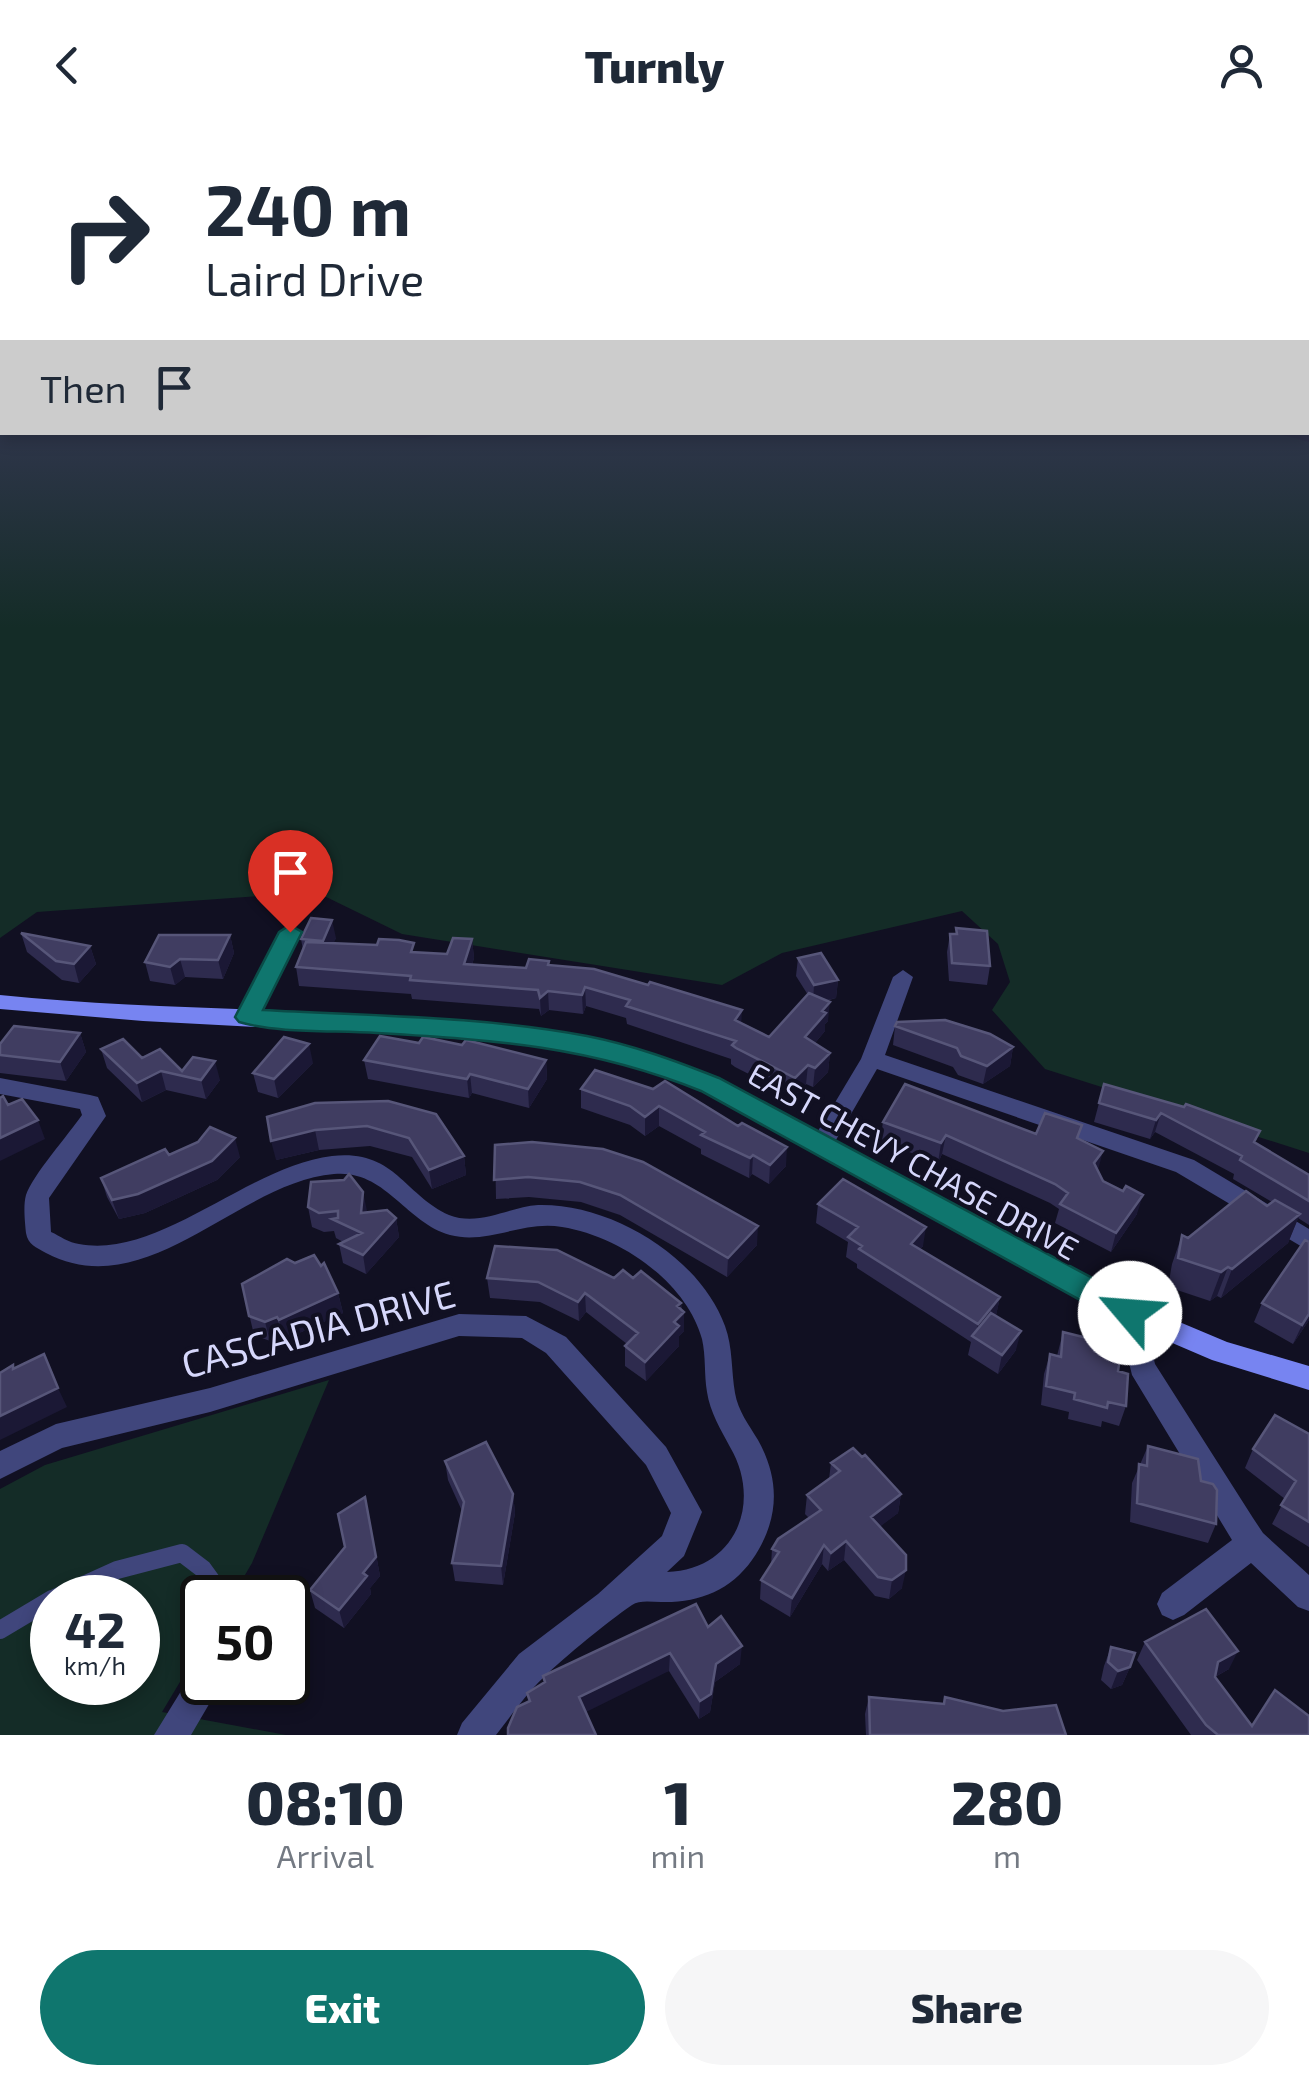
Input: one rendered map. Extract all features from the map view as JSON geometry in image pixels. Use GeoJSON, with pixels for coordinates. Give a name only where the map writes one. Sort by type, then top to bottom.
{"type":"FeatureCollection","features":[{"type":"Feature","properties":{"kind":"main road","name":"EAST CHEVY CHASE DRIVE"},"geometry":{"type":"LineString","coordinates":[[0,1002],[501,1032],[588,1045],[651,1061],[710,1085],[1130,1313],[1222,1352],[1309,1378]]}},
{"type":"Feature","properties":{"kind":"street"},"geometry":{"type":"LineString","coordinates":[[247,1017],[290,932]]}},
{"type":"Feature","properties":{"kind":"street"},"geometry":{"type":"LineString","coordinates":[[821,1146],[872,1059],[903,977]]}},
{"type":"Feature","properties":{"kind":"street"},"geometry":{"type":"LineString","coordinates":[[872,1059],[1185,1166],[1309,1241]]}},
{"type":"Feature","properties":{"kind":"street"},"geometry":{"type":"LineString","coordinates":[[0,1086],[90,1103],[94,1116],[37,1197],[40,1237],[56,1251],[90,1258],[139,1251],[290,1174],[333,1164],[370,1166],[396,1182],[435,1220],[464,1229],[540,1214],[576,1222],[608,1230],[681,1276],[705,1309],[718,1344],[718,1383],[724,1408],[758,1472],[760,1501],[744,1550],[702,1584],[629,1586]]}},
{"type":"Feature","properties":{"kind":"street"},"geometry":{"type":"LineString","coordinates":[[1130,1313],[1142,1367],[1252,1544],[1309,1596]]}},
{"type":"Feature","properties":{"kind":"street","name":"CASCADIA DRIVE"},"geometry":{"type":"LineString","coordinates":[[0,1466],[56,1438],[210,1400],[459,1324],[526,1327],[556,1345],[656,1456],[686,1512],[673,1546],[531,1666],[474,1730],[474,1735]]}},
{"type":"Feature","properties":{"kind":"street"},"geometry":{"type":"LineString","coordinates":[[1173,1604],[1252,1544]]}},
{"type":"Feature","properties":{"kind":"street"},"geometry":{"type":"LineString","coordinates":[[171,1735],[191,1705]]}},
{"type":"Feature","properties":{"kind":"lane"},"geometry":{"type":"LineString","coordinates":[[101,1575],[139,1561],[182,1553],[208,1575]]}},
{"type":"Feature","properties":{"kind":"lane"},"geometry":{"type":"LineString","coordinates":[[0,1630],[30,1612]]}},
{"type":"Feature","properties":{"kind":"green space"},"geometry":{"type":"Polygon","coordinates":[[[0,478],[1309,478],[1309,1153],[1045,1069],[992,1010],[1010,982],[998,944],[962,911],[782,953],[722,985],[402,934],[316,892],[37,912],[0,938],[0,478]]]}},
{"type":"Feature","properties":{"kind":"green space"},"geometry":{"type":"Polygon","coordinates":[[[329,1380],[245,1575],[180,1575],[180,1682],[162,1712],[286,1735],[0,1735],[0,1489],[45,1465],[329,1380]]]}},
{"type":"Feature","properties":{"kind":"building"},"geometry":{"type":"Polygon","coordinates":[[[311,918],[332,920],[323,941],[301,939],[311,918]]]}},
{"type":"Feature","properties":{"kind":"building"},"geometry":{"type":"Polygon","coordinates":[[[956,928],[987,931],[990,966],[952,963],[950,934],[957,934],[956,928]]]}},
{"type":"Feature","properties":{"kind":"building"},"geometry":{"type":"Polygon","coordinates":[[[21,933],[90,946],[74,964],[56,961],[21,933]]]}},
{"type":"Feature","properties":{"kind":"building"},"geometry":{"type":"Polygon","coordinates":[[[159,935],[230,935],[218,960],[180,959],[170,967],[145,962],[159,935]]]}},
{"type":"Feature","properties":{"kind":"building"},"geometry":{"type":"Polygon","coordinates":[[[453,938],[472,939],[464,964],[526,968],[529,959],[549,961],[548,965],[594,969],[648,985],[650,982],[742,1010],[735,1020],[769,1037],[809,993],[830,1002],[822,1011],[826,1013],[805,1037],[830,1053],[815,1068],[808,1065],[795,1078],[736,1048],[732,1045],[736,1041],[626,1006],[630,1000],[585,987],[582,995],[548,991],[540,998],[538,990],[296,967],[306,942],[377,945],[379,939],[399,940],[414,943],[411,952],[447,954],[453,938]]]}},
{"type":"Feature","properties":{"kind":"building"},"geometry":{"type":"Polygon","coordinates":[[[821,953],[838,980],[814,985],[798,958],[821,953]]]}},
{"type":"Feature","properties":{"kind":"building"},"geometry":{"type":"Polygon","coordinates":[[[945,1020],[990,1034],[1013,1047],[987,1066],[961,1056],[957,1048],[895,1026],[897,1022],[945,1020]]]}},
{"type":"Feature","properties":{"kind":"building"},"geometry":{"type":"Polygon","coordinates":[[[14,1026],[80,1033],[60,1062],[0,1055],[0,1044],[14,1026]]]}},
{"type":"Feature","properties":{"kind":"building"},"geometry":{"type":"Polygon","coordinates":[[[380,1036],[419,1043],[423,1037],[462,1045],[466,1040],[546,1060],[528,1089],[470,1074],[467,1079],[364,1060],[380,1036]]]}},
{"type":"Feature","properties":{"kind":"building"},"geometry":{"type":"Polygon","coordinates":[[[284,1037],[309,1044],[274,1079],[253,1073],[284,1037]]]}},
{"type":"Feature","properties":{"kind":"building"},"geometry":{"type":"Polygon","coordinates":[[[123,1039],[142,1058],[160,1049],[182,1071],[193,1057],[215,1061],[201,1080],[161,1071],[137,1083],[101,1049],[123,1039]]]}},
{"type":"Feature","properties":{"kind":"building"},"geometry":{"type":"Polygon","coordinates":[[[595,1070],[653,1089],[665,1081],[738,1126],[742,1123],[787,1147],[770,1165],[701,1135],[705,1132],[659,1106],[645,1117],[630,1106],[581,1089],[595,1070]]]}},
{"type":"Feature","properties":{"kind":"building"},"geometry":{"type":"Polygon","coordinates":[[[905,1084],[1036,1134],[1045,1113],[1082,1125],[1077,1138],[1103,1151],[1094,1163],[1103,1181],[1143,1195],[1116,1233],[1060,1204],[1068,1193],[1055,1184],[946,1135],[941,1143],[883,1122],[905,1084]]]}},
{"type":"Feature","properties":{"kind":"building"},"geometry":{"type":"Polygon","coordinates":[[[1104,1084],[1184,1107],[1186,1104],[1260,1131],[1254,1142],[1309,1175],[1309,1201],[1240,1160],[1242,1156],[1161,1113],[1156,1120],[1099,1103],[1104,1084]]]}},
{"type":"Feature","properties":{"kind":"building"},"geometry":{"type":"Polygon","coordinates":[[[3,1096],[8,1105],[22,1099],[38,1120],[0,1138],[3,1096]]]}},
{"type":"Feature","properties":{"kind":"building"},"geometry":{"type":"Polygon","coordinates":[[[388,1101],[436,1114],[464,1156],[429,1170],[409,1138],[367,1126],[315,1130],[271,1141],[267,1117],[315,1103],[388,1101]]]}},
{"type":"Feature","properties":{"kind":"building"},"geometry":{"type":"Polygon","coordinates":[[[210,1127],[235,1138],[212,1161],[138,1194],[112,1200],[101,1178],[165,1149],[169,1155],[198,1142],[210,1127]]]}},
{"type":"Feature","properties":{"kind":"building"},"geometry":{"type":"Polygon","coordinates":[[[532,1142],[603,1149],[643,1162],[758,1226],[728,1258],[620,1195],[580,1182],[528,1177],[494,1180],[495,1145],[532,1142]]]}},
{"type":"Feature","properties":{"kind":"building"},"geometry":{"type":"Polygon","coordinates":[[[349,1174],[363,1192],[361,1213],[387,1210],[396,1218],[363,1255],[339,1244],[362,1233],[332,1219],[338,1218],[338,1211],[319,1213],[308,1207],[311,1182],[344,1180],[349,1174]]]}},
{"type":"Feature","properties":{"kind":"building"},"geometry":{"type":"Polygon","coordinates":[[[843,1179],[926,1227],[911,1244],[1000,1297],[978,1324],[859,1249],[862,1246],[848,1237],[858,1227],[818,1204],[843,1179]]]}},
{"type":"Feature","properties":{"kind":"building"},"geometry":{"type":"Polygon","coordinates":[[[1246,1191],[1267,1206],[1275,1200],[1300,1214],[1232,1269],[1221,1272],[1178,1258],[1182,1235],[1188,1238],[1246,1191]]]}},
{"type":"Feature","properties":{"kind":"building"},"geometry":{"type":"Polygon","coordinates":[[[1305,1240],[1309,1242],[1309,1314],[1302,1325],[1262,1303],[1305,1240]]]}},
{"type":"Feature","properties":{"kind":"building"},"geometry":{"type":"Polygon","coordinates":[[[495,1246],[557,1250],[614,1278],[623,1270],[633,1278],[641,1271],[681,1303],[677,1306],[684,1312],[674,1322],[679,1326],[645,1362],[625,1346],[638,1333],[585,1293],[578,1302],[538,1282],[487,1278],[495,1246]]]}},
{"type":"Feature","properties":{"kind":"building"},"geometry":{"type":"Polygon","coordinates":[[[314,1255],[321,1266],[324,1263],[338,1293],[279,1320],[277,1317],[265,1322],[249,1316],[242,1284],[287,1259],[295,1263],[314,1255]]]}},
{"type":"Feature","properties":{"kind":"building"},"geometry":{"type":"Polygon","coordinates":[[[991,1313],[1021,1331],[1002,1355],[972,1336],[991,1313]]]}},
{"type":"Feature","properties":{"kind":"building"},"geometry":{"type":"Polygon","coordinates":[[[1063,1332],[1095,1340],[1094,1351],[1120,1358],[1118,1371],[1128,1374],[1126,1406],[1108,1402],[1107,1408],[1074,1399],[1075,1393],[1046,1386],[1050,1354],[1061,1357],[1063,1332]]]}},
{"type":"Feature","properties":{"kind":"building"},"geometry":{"type":"Polygon","coordinates":[[[44,1354],[58,1388],[0,1416],[0,1373],[44,1354]]]}},
{"type":"Feature","properties":{"kind":"building"},"geometry":{"type":"Polygon","coordinates":[[[1275,1415],[1309,1434],[1309,1522],[1281,1505],[1296,1481],[1253,1449],[1275,1415]]]}},
{"type":"Feature","properties":{"kind":"building"},"geometry":{"type":"Polygon","coordinates":[[[486,1442],[513,1494],[501,1566],[452,1563],[464,1502],[445,1461],[486,1442]]]}},
{"type":"Feature","properties":{"kind":"building"},"geometry":{"type":"Polygon","coordinates":[[[1148,1446],[1198,1459],[1201,1481],[1213,1484],[1217,1490],[1216,1524],[1137,1503],[1139,1464],[1147,1466],[1148,1446]]]}},
{"type":"Feature","properties":{"kind":"building"},"geometry":{"type":"Polygon","coordinates":[[[853,1448],[862,1457],[865,1455],[901,1494],[871,1517],[906,1555],[906,1570],[892,1580],[878,1577],[846,1541],[831,1553],[824,1545],[792,1598],[761,1580],[779,1552],[772,1549],[778,1539],[821,1510],[807,1495],[840,1471],[831,1463],[853,1448]]]}},
{"type":"Feature","properties":{"kind":"building"},"geometry":{"type":"Polygon","coordinates":[[[365,1497],[376,1557],[363,1573],[367,1576],[339,1610],[310,1590],[345,1547],[338,1514],[365,1497]]]}},
{"type":"Feature","properties":{"kind":"building"},"geometry":{"type":"Polygon","coordinates":[[[696,1604],[708,1627],[721,1616],[742,1646],[716,1664],[711,1694],[700,1701],[670,1653],[579,1697],[596,1735],[508,1735],[517,1707],[530,1701],[527,1693],[545,1682],[543,1676],[696,1604]]]}},
{"type":"Feature","properties":{"kind":"building"},"geometry":{"type":"Polygon","coordinates":[[[1206,1609],[1238,1651],[1218,1662],[1215,1677],[1252,1726],[1275,1690],[1309,1716],[1309,1735],[1218,1735],[1206,1725],[1145,1642],[1206,1609]]]}},
{"type":"Feature","properties":{"kind":"building"},"geometry":{"type":"Polygon","coordinates":[[[1111,1647],[1135,1653],[1130,1667],[1118,1671],[1108,1662],[1111,1647]]]}},
{"type":"Feature","properties":{"kind":"building"},"geometry":{"type":"Polygon","coordinates":[[[869,1697],[944,1704],[945,1697],[1003,1711],[1056,1705],[1066,1735],[870,1735],[869,1697]]]}},
{"type":"Feature","properties":{"kind":"route"},"geometry":{"type":"LineString","coordinates":[[290,932],[247,1017],[501,1032],[588,1045],[651,1061],[710,1085],[1130,1313]]}}]}
